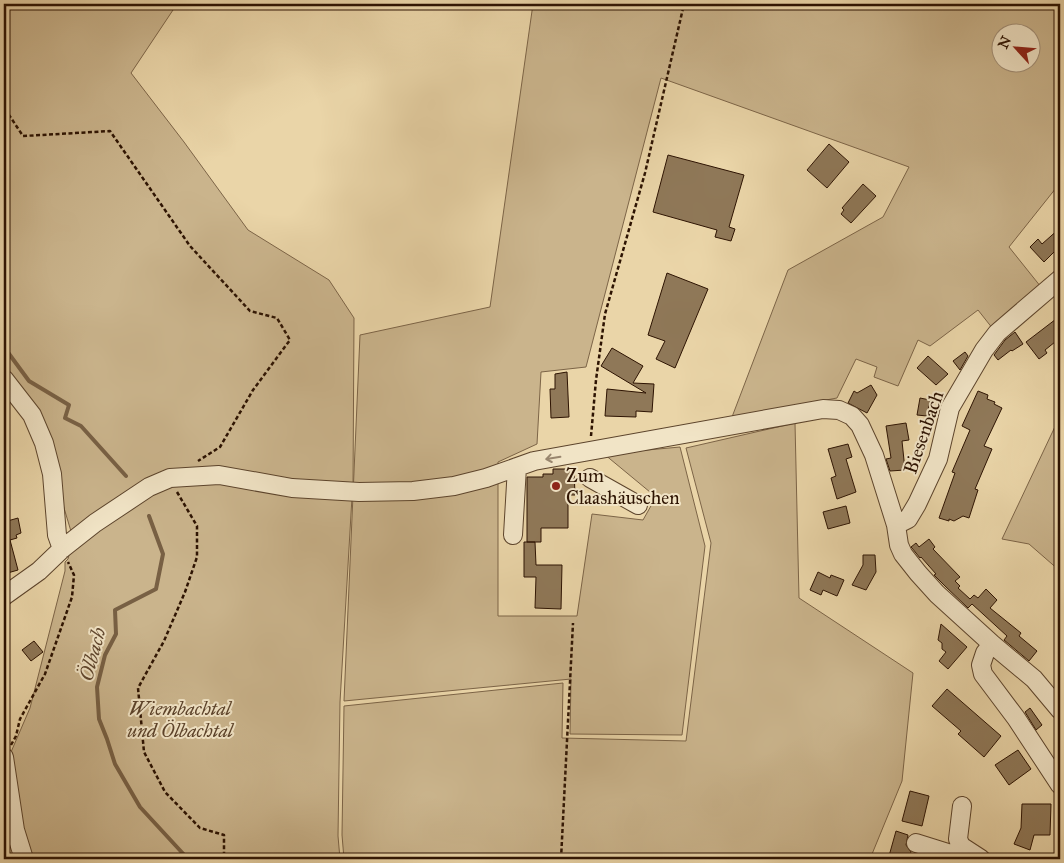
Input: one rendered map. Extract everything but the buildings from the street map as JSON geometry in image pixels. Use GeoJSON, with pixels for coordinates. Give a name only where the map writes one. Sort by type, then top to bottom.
{"type":"FeatureCollection","features":[{"type":"Feature","properties":{"kind":"street","name":"Biesenbach"},"geometry":{"type":"LineString","coordinates":[[896,525],[908,518],[925,490],[938,459],[950,408],[984,350],[997,332],[1060,279]]}},
{"type":"Feature","properties":{"kind":"street"},"geometry":{"type":"LineString","coordinates":[[4,379],[32,415],[44,443],[52,474],[57,535],[62,549]]}},
{"type":"Feature","properties":{"kind":"street"},"geometry":{"type":"LineString","coordinates":[[4,596],[39,571],[62,549],[95,523],[150,487],[170,478],[219,475],[292,488],[359,492],[413,491],[454,486],[486,478],[534,461],[823,409],[839,410],[852,416],[860,425],[874,455],[896,525],[899,545],[904,554],[937,594],[1034,679],[1060,710]]}},
{"type":"Feature","properties":{"kind":"street"},"geometry":{"type":"LineString","coordinates":[[513,535],[517,466]]}},
{"type":"Feature","properties":{"kind":"street"},"geometry":{"type":"LineString","coordinates":[[590,478],[638,504]]}},
{"type":"Feature","properties":{"kind":"street"},"geometry":{"type":"LineString","coordinates":[[992,644],[985,653],[981,665],[983,674],[1021,726],[1060,785]]}},
{"type":"Feature","properties":{"kind":"street"},"geometry":{"type":"LineString","coordinates":[[6,753],[15,830],[24,859]]}},
{"type":"Feature","properties":{"kind":"street"},"geometry":{"type":"LineString","coordinates":[[962,806],[958,839],[961,846],[981,859]]}},
{"type":"Feature","properties":{"kind":"street"},"geometry":{"type":"LineString","coordinates":[[916,843],[967,859]]}},
{"type":"Feature","properties":{"kind":"path"},"geometry":{"type":"LineString","coordinates":[[589,452],[605,314],[645,174],[684,4]]}},
{"type":"Feature","properties":{"kind":"path"},"geometry":{"type":"LineString","coordinates":[[4,110],[23,136],[110,130],[190,246],[250,311],[277,318],[290,340],[253,390],[220,447],[195,463]]}},
{"type":"Feature","properties":{"kind":"path"},"geometry":{"type":"LineString","coordinates":[[170,478],[197,526],[197,557],[185,592],[164,640],[138,688],[144,752],[165,792],[182,810],[200,828],[224,835],[224,859]]}},
{"type":"Feature","properties":{"kind":"path"},"geometry":{"type":"LineString","coordinates":[[6,753],[16,736],[20,720],[46,674],[72,597],[74,576],[62,549]]}},
{"type":"Feature","properties":{"kind":"path"},"geometry":{"type":"LineString","coordinates":[[561,859],[573,623]]}},
{"type":"Feature","properties":{"kind":"green space","name":"Wiembachtal und Ölbachtal"},"geometry":{"type":"Polygon","coordinates":[[[4,4],[177,4],[131,73],[248,230],[329,280],[354,318],[353,486],[289,480],[220,468],[152,493],[181,484],[221,480],[352,497],[340,702],[338,836],[340,859],[23,859],[8,759],[30,708],[65,571],[65,562],[68,559],[73,538],[35,411],[4,372],[4,4]]]}},
{"type":"Feature","properties":{"kind":"green space"},"geometry":{"type":"Polygon","coordinates":[[[533,4],[1060,4],[1060,183],[1009,247],[1041,287],[993,329],[978,310],[930,346],[918,340],[898,386],[874,377],[877,367],[856,359],[837,398],[732,417],[788,270],[883,217],[909,167],[661,78],[586,367],[541,372],[537,444],[498,462],[498,616],[577,616],[592,514],[643,520],[656,497],[604,454],[680,447],[705,546],[682,735],[570,734],[571,679],[344,701],[360,335],[490,307],[533,4]]]}},
{"type":"Feature","properties":{"kind":"green space"},"geometry":{"type":"Polygon","coordinates":[[[1060,416],[1060,571],[1029,544],[1002,539],[1060,416]]]}},
{"type":"Feature","properties":{"kind":"green space"},"geometry":{"type":"Polygon","coordinates":[[[795,423],[799,598],[913,673],[902,781],[870,859],[344,859],[342,835],[344,706],[563,683],[562,738],[686,741],[711,543],[686,448],[795,423]]]}},
{"type":"Feature","properties":{"kind":"waterway","name":"Ölbach"},"geometry":{"type":"LineString","coordinates":[[4,347],[29,381],[69,405],[65,418],[81,426],[126,476]]}},
{"type":"Feature","properties":{"kind":"waterway","name":"Ölbach"},"geometry":{"type":"LineString","coordinates":[[149,516],[163,554],[156,589],[115,610],[116,634],[105,655],[97,687],[99,719],[115,764],[140,807],[188,859]]}},
{"type":"Feature","properties":{"kind":"place","name":"Zum Claashäuschen"},"geometry":{"type":"Point","coordinates":[556,486]}}]}
